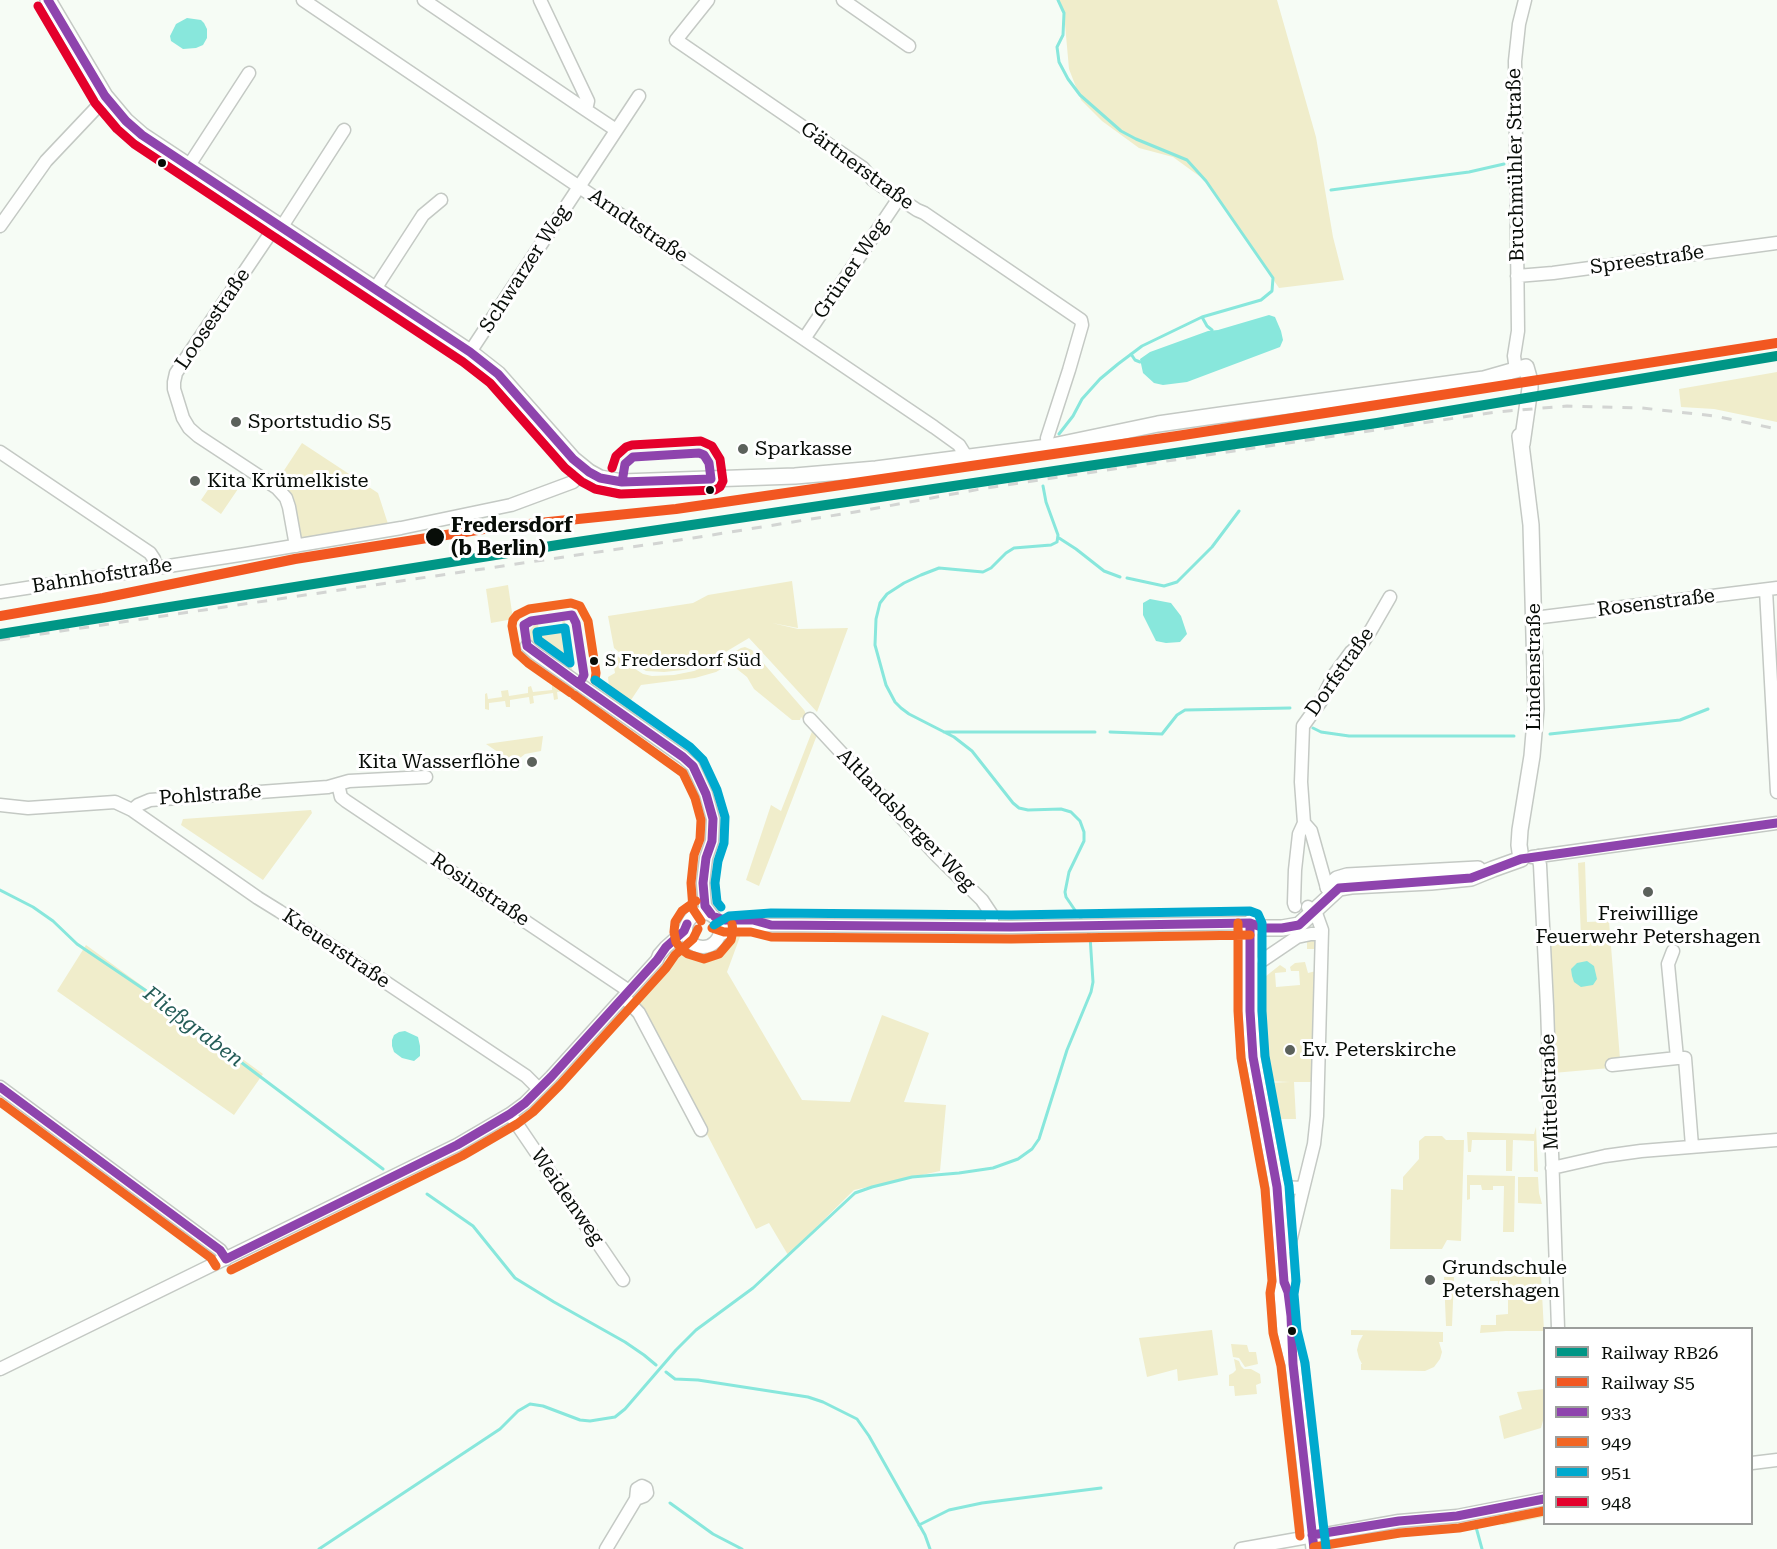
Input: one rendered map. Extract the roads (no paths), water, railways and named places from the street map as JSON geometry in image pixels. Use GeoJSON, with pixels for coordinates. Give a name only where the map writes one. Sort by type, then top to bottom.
{"type":"FeatureCollection","features":[{"type":"Feature","properties":{"kind":"main road"},"geometry":{"type":"LineString","coordinates":[[48,0],[107,99],[142,135],[470,352],[498,374],[573,459],[585,470],[600,478],[622,482],[876,470],[1048,447],[1158,424],[1484,380],[1521,369]]}},
{"type":"Feature","properties":{"kind":"main road","name":"Lindenstraße"},"geometry":{"type":"LineString","coordinates":[[1521,369],[1530,381],[1522,444],[1531,525],[1535,723],[1520,831],[1521,859]]}},
{"type":"Feature","properties":{"kind":"main road"},"geometry":{"type":"LineString","coordinates":[[1313,1542],[1293,1364],[1291,1316],[1288,1292],[1284,1282],[1277,1187],[1253,1057],[1250,1011],[1250,923],[1264,928],[1293,927],[1299,925],[1306,908],[1329,891],[1339,888],[1471,878],[1521,859]]}},
{"type":"Feature","properties":{"kind":"street","name":"Arndtstraße"},"geometry":{"type":"LineString","coordinates":[[303,0],[959,445],[966,458]]}},
{"type":"Feature","properties":{"kind":"street"},"geometry":{"type":"LineString","coordinates":[[424,0],[616,130]]}},
{"type":"Feature","properties":{"kind":"street"},"geometry":{"type":"LineString","coordinates":[[540,0],[588,101],[586,110]]}},
{"type":"Feature","properties":{"kind":"street","name":"Gärtnerstraße"},"geometry":{"type":"LineString","coordinates":[[708,0],[676,40],[863,168],[872,179],[899,198],[1081,320],[1082,325],[1047,438],[1048,447]]}},
{"type":"Feature","properties":{"kind":"street"},"geometry":{"type":"LineString","coordinates":[[843,0],[909,46]]}},
{"type":"Feature","properties":{"kind":"street","name":"Bruchmühler Straße"},"geometry":{"type":"LineString","coordinates":[[1521,369],[1514,356],[1518,331],[1515,61],[1519,24],[1525,0]]}},
{"type":"Feature","properties":{"kind":"street"},"geometry":{"type":"LineString","coordinates":[[188,167],[249,73]]}},
{"type":"Feature","properties":{"kind":"street","name":"Schwarzer Weg"},"geometry":{"type":"LineString","coordinates":[[470,352],[639,96]]}},
{"type":"Feature","properties":{"kind":"street"},"geometry":{"type":"LineString","coordinates":[[0,226],[46,161],[107,99]]}},
{"type":"Feature","properties":{"kind":"street","name":"Loosestraße"},"geometry":{"type":"LineString","coordinates":[[296,546],[289,507],[285,498],[277,488],[189,428],[183,418],[174,382],[176,373],[344,130]]}},
{"type":"Feature","properties":{"kind":"street","name":"Grüner Weg"},"geometry":{"type":"LineString","coordinates":[[804,339],[899,198]]}},
{"type":"Feature","properties":{"kind":"street"},"geometry":{"type":"LineString","coordinates":[[375,289],[423,216],[441,200]]}},
{"type":"Feature","properties":{"kind":"street","name":"Spreestraße"},"geometry":{"type":"LineString","coordinates":[[1517,276],[1777,243]]}},
{"type":"Feature","properties":{"kind":"street"},"geometry":{"type":"LineString","coordinates":[[0,452],[150,553],[154,559],[155,568]]}},
{"type":"Feature","properties":{"kind":"street","name":"Bahnhofstraße"},"geometry":{"type":"LineString","coordinates":[[0,592],[401,528],[511,505],[573,482],[585,470]]}},
{"type":"Feature","properties":{"kind":"street"},"geometry":{"type":"LineString","coordinates":[[1772,589],[1777,792]]}},
{"type":"Feature","properties":{"kind":"street","name":"Rosenstraße"},"geometry":{"type":"LineString","coordinates":[[1534,618],[1772,589]]}},
{"type":"Feature","properties":{"kind":"street","name":"Dorfstraße"},"geometry":{"type":"LineString","coordinates":[[1281,1248],[1289,1246],[1314,1144],[1317,1116],[1322,934],[1320,922],[1306,908],[1294,903],[1299,834],[1304,823],[1301,782],[1303,726],[1321,701],[1334,675],[1351,652],[1363,642],[1390,597]]}},
{"type":"Feature","properties":{"kind":"street"},"geometry":{"type":"LineString","coordinates":[[527,646],[693,766],[706,794],[713,819],[712,841],[696,885],[695,906],[684,931],[659,955],[657,960]]}},
{"type":"Feature","properties":{"kind":"street","name":"Altlandsberger Weg"},"geometry":{"type":"LineString","coordinates":[[810,719],[929,847],[982,900],[992,915],[992,927]]}},
{"type":"Feature","properties":{"kind":"street","name":"Pohlstraße"},"geometry":{"type":"LineString","coordinates":[[0,805],[28,808],[115,802],[132,810],[150,800],[328,787],[349,781],[426,777]]}},
{"type":"Feature","properties":{"kind":"street","name":"Rosinstraße"},"geometry":{"type":"LineString","coordinates":[[338,784],[341,797],[346,801],[626,994],[639,1013],[701,1130]]}},
{"type":"Feature","properties":{"kind":"street","name":"Kreuerstraße"},"geometry":{"type":"LineString","coordinates":[[132,810],[251,894],[526,1076],[539,1089]]}},
{"type":"Feature","properties":{"kind":"street","name":"Dorfstraße"},"geometry":{"type":"LineString","coordinates":[[1304,823],[1311,831],[1329,891]]}},
{"type":"Feature","properties":{"kind":"street"},"geometry":{"type":"LineString","coordinates":[[1521,859],[1777,823]]}},
{"type":"Feature","properties":{"kind":"street","name":"Mittelstraße"},"geometry":{"type":"LineString","coordinates":[[1538,856],[1547,1006],[1558,1327]]}},
{"type":"Feature","properties":{"kind":"street"},"geometry":{"type":"LineString","coordinates":[[706,858],[703,875],[705,906],[720,926],[720,935]]}},
{"type":"Feature","properties":{"kind":"street"},"geometry":{"type":"LineString","coordinates":[[694,944],[687,937],[688,922],[700,912],[725,920],[753,920],[771,925]]}},
{"type":"Feature","properties":{"kind":"street"},"geometry":{"type":"LineString","coordinates":[[0,1369],[458,1145],[510,1114],[539,1089],[657,960],[683,944],[709,946],[731,928],[771,925],[992,927],[1250,923]]}},
{"type":"Feature","properties":{"kind":"street"},"geometry":{"type":"LineString","coordinates":[[1263,960],[1297,937],[1322,934]]}},
{"type":"Feature","properties":{"kind":"street"},"geometry":{"type":"LineString","coordinates":[[1673,951],[1668,964],[1677,1058]]}},
{"type":"Feature","properties":{"kind":"street"},"geometry":{"type":"LineString","coordinates":[[1612,1065],[1685,1058],[1692,1146]]}},
{"type":"Feature","properties":{"kind":"street"},"geometry":{"type":"LineString","coordinates":[[0,1087],[216,1246],[226,1259]]}},
{"type":"Feature","properties":{"kind":"street","name":"Weidenweg"},"geometry":{"type":"LineString","coordinates":[[510,1114],[623,1280]]}},
{"type":"Feature","properties":{"kind":"street"},"geometry":{"type":"LineString","coordinates":[[1552,1168],[1605,1156],[1692,1146],[1777,1140]]}},
{"type":"Feature","properties":{"kind":"street"},"geometry":{"type":"LineString","coordinates":[[1277,1187],[1303,1188]]}},
{"type":"Feature","properties":{"kind":"street"},"geometry":{"type":"LineString","coordinates":[[1753,1462],[1777,1460]]}},
{"type":"Feature","properties":{"kind":"street"},"geometry":{"type":"LineString","coordinates":[[606,1549],[636,1499]]}},
{"type":"Feature","properties":{"kind":"street"},"geometry":{"type":"LineString","coordinates":[[1241,1549],[1313,1542],[1399,1521],[1457,1516],[1543,1499]]}},
{"type":"Feature","properties":{"kind":"water"},"geometry":{"type":"Polygon","coordinates":[[[187,18],[201,20],[204,23],[207,38],[203,45],[183,49],[171,41],[170,36],[176,24],[187,18]]]}},
{"type":"Feature","properties":{"kind":"water"},"geometry":{"type":"Polygon","coordinates":[[[1269,315],[1275,317],[1281,331],[1283,340],[1280,347],[1187,382],[1163,385],[1154,383],[1143,373],[1140,359],[1150,352],[1208,331],[1269,315]]]}},
{"type":"Feature","properties":{"kind":"water"},"geometry":{"type":"Polygon","coordinates":[[[1150,599],[1171,603],[1181,616],[1187,634],[1180,642],[1156,641],[1143,615],[1143,603],[1150,599]]]}},
{"type":"Feature","properties":{"kind":"water"},"geometry":{"type":"Polygon","coordinates":[[[1587,961],[1594,966],[1597,979],[1593,985],[1581,987],[1574,982],[1571,969],[1577,963],[1587,961]]]}},
{"type":"Feature","properties":{"kind":"water"},"geometry":{"type":"Polygon","coordinates":[[[405,1031],[418,1037],[420,1056],[414,1061],[402,1058],[394,1052],[392,1046],[394,1035],[405,1031]]]}},
{"type":"Feature","properties":{"kind":"waterway"},"geometry":{"type":"LineString","coordinates":[[1058,0],[1064,13],[1063,35],[1057,47],[1059,62],[1080,95],[1121,131],[1187,160],[1206,181],[1273,278],[1272,291],[1261,300],[1202,317],[1142,346],[1100,379],[1082,399],[1073,416],[1059,434]]}},
{"type":"Feature","properties":{"kind":"waterway"},"geometry":{"type":"LineString","coordinates":[[1331,190],[1469,172],[1504,164]]}},
{"type":"Feature","properties":{"kind":"waterway"},"geometry":{"type":"LineString","coordinates":[[1202,317],[1212,330]]}},
{"type":"Feature","properties":{"kind":"waterway"},"geometry":{"type":"LineString","coordinates":[[1131,354],[1135,360],[1140,362]]}},
{"type":"Feature","properties":{"kind":"waterway"},"geometry":{"type":"LineString","coordinates":[[1043,486],[1046,502],[1058,535],[1057,542],[1051,545],[1014,548],[983,572],[939,568],[904,583],[887,594],[880,603],[876,619],[875,645],[886,685],[901,708],[954,737],[972,751],[1019,808],[1061,809],[1071,812],[1080,821],[1084,841],[1069,872],[1065,892],[1083,922]]}},
{"type":"Feature","properties":{"kind":"waterway"},"geometry":{"type":"LineString","coordinates":[[1127,578],[1164,586],[1177,582],[1212,547],[1239,511]]}},
{"type":"Feature","properties":{"kind":"waterway"},"geometry":{"type":"LineString","coordinates":[[1059,538],[1104,571],[1120,577]]}},
{"type":"Feature","properties":{"kind":"waterway"},"geometry":{"type":"LineString","coordinates":[[1110,732],[1162,734],[1177,715],[1185,710],[1290,708]]}},
{"type":"Feature","properties":{"kind":"waterway"},"geometry":{"type":"LineString","coordinates":[[1550,734],[1680,720],[1708,709]]}},
{"type":"Feature","properties":{"kind":"waterway"},"geometry":{"type":"LineString","coordinates":[[1313,728],[1321,732],[1349,736],[1514,736]]}},
{"type":"Feature","properties":{"kind":"waterway"},"geometry":{"type":"LineString","coordinates":[[944,732],[1095,732]]}},
{"type":"Feature","properties":{"kind":"waterway","name":"Fließgraben"},"geometry":{"type":"LineString","coordinates":[[0,890],[33,907],[53,921],[77,944],[145,990],[383,1169]]}},
{"type":"Feature","properties":{"kind":"waterway"},"geometry":{"type":"LineString","coordinates":[[319,1549],[500,1429],[518,1411],[530,1404],[543,1406],[580,1420],[590,1421],[615,1417],[625,1409],[696,1330],[753,1288],[855,1193],[912,1177],[993,1168],[1018,1159],[1032,1149],[1039,1139],[1067,1050],[1091,992],[1093,982],[1090,936],[1087,930]]}},
{"type":"Feature","properties":{"kind":"waterway","name":"Fließgraben"},"geometry":{"type":"LineString","coordinates":[[427,1194],[473,1226],[515,1278],[625,1342],[656,1365]]}},
{"type":"Feature","properties":{"kind":"waterway"},"geometry":{"type":"LineString","coordinates":[[666,1372],[675,1379],[698,1380],[808,1397],[857,1419],[925,1535],[930,1549]]}},
{"type":"Feature","properties":{"kind":"waterway"},"geometry":{"type":"LineString","coordinates":[[919,1525],[949,1510],[982,1503],[1101,1488]]}},
{"type":"Feature","properties":{"kind":"waterway"},"geometry":{"type":"LineString","coordinates":[[670,1503],[713,1534],[742,1549]]}},
{"type":"Feature","properties":{"kind":"waterway"},"geometry":{"type":"LineString","coordinates":[[1502,1521],[1543,1513]]}},
{"type":"Feature","properties":{"kind":"waterway"},"geometry":{"type":"LineString","coordinates":[[1482,1549],[1476,1527],[1489,1524]]}},
{"type":"Feature","properties":{"kind":"railway"},"geometry":{"type":"LineString","coordinates":[[0,640],[693,538],[986,488],[1496,412],[1567,406],[1642,408],[1715,416],[1777,429]]}},
{"type":"Feature","properties":{"kind":"rail line","name":"S5"},"geometry":{"type":"LineString","coordinates":[[0,616],[103,598],[295,559],[490,528],[676,509],[1177,436],[1777,343]]}},
{"type":"Feature","properties":{"kind":"rail line","name":"RB26"},"geometry":{"type":"LineString","coordinates":[[0,634],[564,544],[1377,423],[1777,356]]}},
{"type":"Feature","properties":{"kind":"place","name":"Sportstudio S5"},"geometry":{"type":"Point","coordinates":[236,422]}},
{"type":"Feature","properties":{"kind":"place","name":"Sparkasse"},"geometry":{"type":"Point","coordinates":[743,449]}},
{"type":"Feature","properties":{"kind":"place","name":"Kita Krümelkiste"},"geometry":{"type":"Point","coordinates":[195,481]}},
{"type":"Feature","properties":{"kind":"place","name":"Fredersdorf (b Berlin)"},"geometry":{"type":"Point","coordinates":[435,537]}},
{"type":"Feature","properties":{"kind":"place","name":"S Fredersdorf Süd"},"geometry":{"type":"Point","coordinates":[594,661]}},
{"type":"Feature","properties":{"kind":"place","name":"Kita Wasserflöhe"},"geometry":{"type":"Point","coordinates":[532,762]}},
{"type":"Feature","properties":{"kind":"place","name":"Freiwillige Feuerwehr Petershagen"},"geometry":{"type":"Point","coordinates":[1648,892]}},
{"type":"Feature","properties":{"kind":"place","name":"Ev. Peterskirche"},"geometry":{"type":"Point","coordinates":[1290,1050]}},
{"type":"Feature","properties":{"kind":"place","name":"Grundschule Petershagen"},"geometry":{"type":"Point","coordinates":[1430,1280]}}]}
